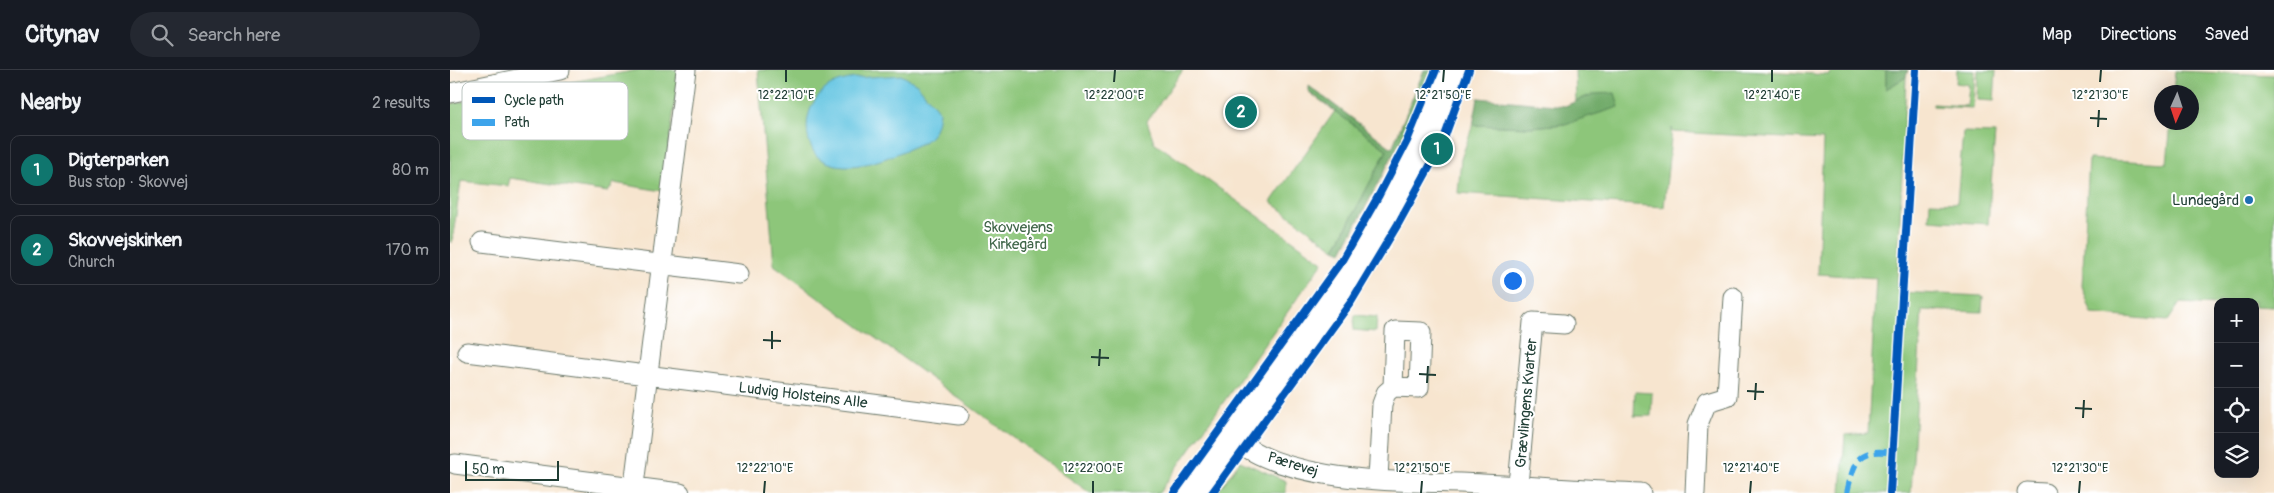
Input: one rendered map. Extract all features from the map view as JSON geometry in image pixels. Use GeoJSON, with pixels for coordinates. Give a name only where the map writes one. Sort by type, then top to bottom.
{"type":"FeatureCollection","features":[{"type":"Feature","properties":{"kind":"street"},"geometry":{"type":"LineString","coordinates":[[503,82],[560,70]]}},
{"type":"Feature","properties":{"kind":"street"},"geometry":{"type":"LineString","coordinates":[[633,490],[686,70]]}},
{"type":"Feature","properties":{"kind":"street"},"geometry":{"type":"LineString","coordinates":[[1199,493],[1232,438],[1347,264],[1410,154],[1445,70]]}},
{"type":"Feature","properties":{"kind":"street"},"geometry":{"type":"LineString","coordinates":[[1185,493],[1315,338],[1359,272],[1423,160],[1461,70]]}},
{"type":"Feature","properties":{"kind":"street"},"geometry":{"type":"LineString","coordinates":[[482,242],[739,274]]}},
{"type":"Feature","properties":{"kind":"street"},"geometry":{"type":"LineString","coordinates":[[1695,493],[1698,424],[1707,402],[1727,396],[1733,297]]}},
{"type":"Feature","properties":{"kind":"street","name":"Grævlingens Kvarter"},"geometry":{"type":"LineString","coordinates":[[1518,485],[1533,322],[1564,324]]}},
{"type":"Feature","properties":{"kind":"street","name":"Ludvig Holsteins Alle"},"geometry":{"type":"LineString","coordinates":[[467,352],[959,416]]}},
{"type":"Feature","properties":{"kind":"street"},"geometry":{"type":"LineString","coordinates":[[1378,478],[1382,404],[1386,393],[1393,387]]}},
{"type":"Feature","properties":{"kind":"street","name":"Pærevej"},"geometry":{"type":"LineString","coordinates":[[1232,438],[1275,461],[1308,472],[1378,478],[1641,493]]}},
{"type":"Feature","properties":{"kind":"street"},"geometry":{"type":"LineString","coordinates":[[455,464],[633,490],[680,493]]}},
{"type":"Feature","properties":{"kind":"green space"},"geometry":{"type":"Polygon","coordinates":[[[638,70],[680,70],[662,191],[614,183],[608,192],[510,178],[508,186],[461,181],[452,242],[450,242],[450,104],[462,102],[462,140],[628,140],[628,82],[572,82],[638,70]]]}},
{"type":"Feature","properties":{"kind":"green space","name":"Skovvejens Kirkegård"},"geometry":{"type":"Polygon","coordinates":[[[758,70],[1183,70],[1147,121],[1154,142],[1323,262],[1159,493],[1090,493],[774,265],[758,70]]]}},
{"type":"Feature","properties":{"kind":"green space"},"geometry":{"type":"Polygon","coordinates":[[[1424,70],[1432,70],[1404,134],[1342,252],[1335,249],[1387,150],[1309,92],[1309,86],[1392,148],[1424,70]]]}},
{"type":"Feature","properties":{"kind":"green space"},"geometry":{"type":"Polygon","coordinates":[[[1575,70],[1746,70],[1829,75],[1831,70],[1886,70],[1886,89],[1906,77],[1897,292],[1983,296],[1982,312],[1922,310],[1911,493],[1841,493],[1845,435],[1868,433],[1876,278],[1818,274],[1823,140],[1673,132],[1672,128],[1664,207],[1458,193],[1461,159],[1473,125],[1530,127],[1565,124],[1593,94],[1576,101],[1575,70]]]}},
{"type":"Feature","properties":{"kind":"green space"},"geometry":{"type":"Polygon","coordinates":[[[1886,70],[1908,70],[1906,77],[1886,89],[1886,70]]]}},
{"type":"Feature","properties":{"kind":"green space"},"geometry":{"type":"Polygon","coordinates":[[[1957,70],[1975,71],[1973,108],[1933,106],[1933,104],[1967,106],[1969,85],[1956,83],[1957,70]]]}},
{"type":"Feature","properties":{"kind":"green space"},"geometry":{"type":"Polygon","coordinates":[[[1978,70],[1996,71],[1994,101],[1977,100],[1978,70]]]}},
{"type":"Feature","properties":{"kind":"green space"},"geometry":{"type":"Polygon","coordinates":[[[2175,71],[2274,75],[2274,307],[2259,306],[2259,298],[2214,298],[2214,305],[2180,303],[2168,321],[2092,314],[2082,286],[2089,159],[2167,163],[2170,130],[2199,130],[2199,85],[2174,85],[2175,71]]]}},
{"type":"Feature","properties":{"kind":"green space"},"geometry":{"type":"Polygon","coordinates":[[[1615,93],[1619,107],[1565,124],[1530,127],[1473,125],[1478,98],[1565,106],[1593,94],[1615,93]]]}},
{"type":"Feature","properties":{"kind":"green space"},"geometry":{"type":"Polygon","coordinates":[[[1335,111],[1387,150],[1335,249],[1271,202],[1335,111]]]}},
{"type":"Feature","properties":{"kind":"green space"},"geometry":{"type":"Polygon","coordinates":[[[1963,132],[1995,133],[1988,224],[1929,220],[1930,202],[1957,203],[1963,132]]]}},
{"type":"Feature","properties":{"kind":"green space"},"geometry":{"type":"Polygon","coordinates":[[[1355,315],[1377,317],[1376,332],[1353,330],[1355,315]]]}},
{"type":"Feature","properties":{"kind":"green space"},"geometry":{"type":"Polygon","coordinates":[[[1635,392],[1652,393],[1651,416],[1634,416],[1635,392]]]}},
{"type":"Feature","properties":{"kind":"green space"},"geometry":{"type":"Polygon","coordinates":[[[1240,461],[1286,481],[1286,493],[1217,493],[1240,461]]]}},
{"type":"Feature","properties":{"kind":"water"},"geometry":{"type":"Polygon","coordinates":[[[901,75],[917,84],[939,111],[936,127],[926,141],[896,154],[862,165],[850,166],[828,163],[817,156],[809,141],[807,122],[813,104],[824,90],[847,79],[901,75]]]}},
{"type":"Feature","properties":{"kind":"marked path"},"geometry":{"type":"LineString","coordinates":[[1847,493],[1852,473],[1859,459],[1872,452],[1893,453]]}},
{"type":"Feature","properties":{"kind":"cycle path"},"geometry":{"type":"LineString","coordinates":[[1174,493],[1342,260],[1407,141],[1436,70]]}},
{"type":"Feature","properties":{"kind":"cycle path"},"geometry":{"type":"LineString","coordinates":[[1212,493],[1351,302],[1398,224],[1442,144],[1469,70]]}},
{"type":"Feature","properties":{"kind":"cycle path"},"geometry":{"type":"LineString","coordinates":[[1890,493],[1916,70]]}},
{"type":"Feature","properties":{"kind":"place","name":"Skovvejskirken"},"geometry":{"type":"Point","coordinates":[1241,112]}},
{"type":"Feature","properties":{"kind":"place","name":"Digterparken"},"geometry":{"type":"Point","coordinates":[1437,149]}},
{"type":"Feature","properties":{"kind":"place","name":"Lundegård"},"geometry":{"type":"Point","coordinates":[2249,200]}}]}
